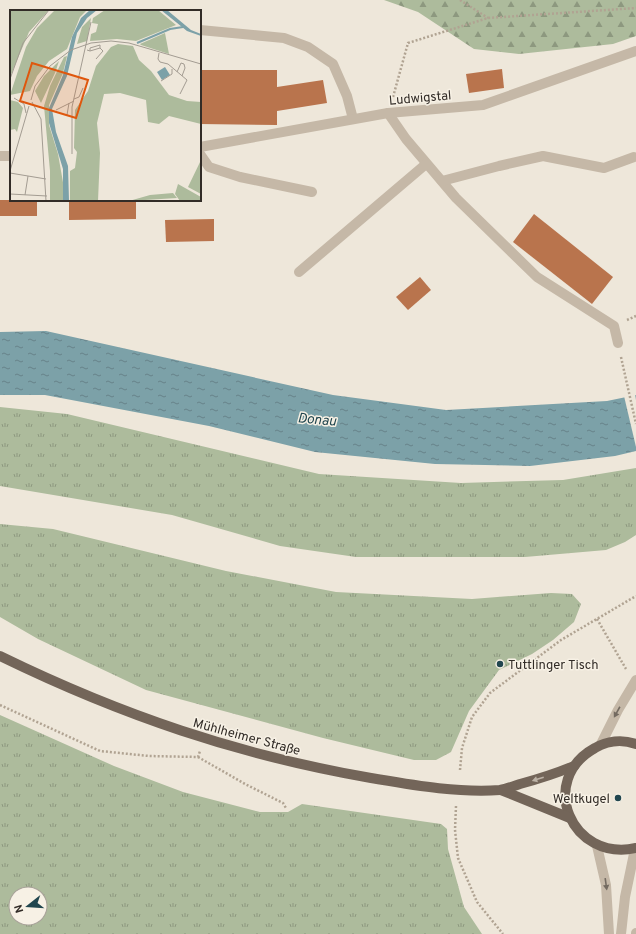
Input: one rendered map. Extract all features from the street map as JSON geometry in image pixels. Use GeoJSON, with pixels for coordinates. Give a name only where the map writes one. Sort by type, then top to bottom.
{"type":"FeatureCollection","features":[{"type":"Feature","properties":{"kind":"main road","name":"Mühlheimer Straße"},"geometry":{"type":"LineString","coordinates":[[0,656],[51,681],[129,713],[204,739],[326,769],[406,784],[468,790],[501,790],[557,773],[574,766]]}},
{"type":"Feature","properties":{"kind":"main road"},"geometry":{"type":"LineString","coordinates":[[636,744],[615,741],[601,744],[586,753],[574,766],[567,782],[565,800],[570,818],[576,829],[586,839],[597,846],[609,850],[622,851],[636,848]]}},
{"type":"Feature","properties":{"kind":"main road","name":"Mühlheimer Straße"},"geometry":{"type":"LineString","coordinates":[[501,790],[570,818]]}},
{"type":"Feature","properties":{"kind":"street"},"geometry":{"type":"LineString","coordinates":[[201,30],[284,38],[308,47],[333,64],[347,96],[353,119]]}},
{"type":"Feature","properties":{"kind":"street","name":"Ludwigstal"},"geometry":{"type":"LineString","coordinates":[[201,147],[388,113],[483,105],[636,51]]}},
{"type":"Feature","properties":{"kind":"street"},"geometry":{"type":"LineString","coordinates":[[388,113],[406,139],[456,198],[537,277],[614,326],[618,343]]}},
{"type":"Feature","properties":{"kind":"street"},"geometry":{"type":"LineString","coordinates":[[201,155],[209,167],[240,176],[312,192]]}},
{"type":"Feature","properties":{"kind":"street"},"geometry":{"type":"LineString","coordinates":[[442,181],[543,156],[604,168],[634,157]]}},
{"type":"Feature","properties":{"kind":"street"},"geometry":{"type":"LineString","coordinates":[[299,272],[426,164]]}},
{"type":"Feature","properties":{"kind":"street"},"geometry":{"type":"LineString","coordinates":[[601,744],[618,710],[636,680]]}},
{"type":"Feature","properties":{"kind":"street"},"geometry":{"type":"LineString","coordinates":[[597,846],[606,886],[609,934]]}},
{"type":"Feature","properties":{"kind":"street"},"geometry":{"type":"LineString","coordinates":[[622,934],[625,897],[636,848]]}},
{"type":"Feature","properties":{"kind":"path"},"geometry":{"type":"LineString","coordinates":[[460,0],[488,18]]}},
{"type":"Feature","properties":{"kind":"path"},"geometry":{"type":"LineString","coordinates":[[388,113],[408,43],[488,18],[636,8]]}},
{"type":"Feature","properties":{"kind":"path"},"geometry":{"type":"LineString","coordinates":[[618,343],[636,424]]}},
{"type":"Feature","properties":{"kind":"path"},"geometry":{"type":"LineString","coordinates":[[460,770],[462,748],[472,717],[490,693],[561,640],[636,596]]}},
{"type":"Feature","properties":{"kind":"path"},"geometry":{"type":"LineString","coordinates":[[597,619],[628,672]]}},
{"type":"Feature","properties":{"kind":"path"},"geometry":{"type":"LineString","coordinates":[[0,704],[100,751],[149,756],[198,757],[245,784],[283,802],[286,808]]}},
{"type":"Feature","properties":{"kind":"path"},"geometry":{"type":"LineString","coordinates":[[198,757],[204,739]]}},
{"type":"Feature","properties":{"kind":"path"},"geometry":{"type":"LineString","coordinates":[[456,806],[455,830],[458,858],[477,902],[503,934]]}},
{"type":"Feature","properties":{"kind":"green space"},"geometry":{"type":"Polygon","coordinates":[[[384,0],[636,0],[636,36],[613,44],[519,54],[474,49],[418,12],[384,0]]]}},
{"type":"Feature","properties":{"kind":"green space"},"geometry":{"type":"Polygon","coordinates":[[[0,407],[67,414],[319,474],[461,483],[563,480],[636,468],[636,535],[625,542],[606,550],[525,557],[356,557],[280,546],[172,515],[0,486],[0,407]]]}},
{"type":"Feature","properties":{"kind":"green space"},"geometry":{"type":"Polygon","coordinates":[[[0,524],[53,529],[226,571],[336,592],[472,599],[551,593],[572,594],[581,604],[574,622],[553,640],[532,654],[499,670],[469,711],[451,752],[436,760],[414,760],[323,738],[146,690],[38,639],[0,617],[0,524]]]}},
{"type":"Feature","properties":{"kind":"green space"},"geometry":{"type":"Polygon","coordinates":[[[0,715],[114,766],[183,792],[260,812],[288,812],[302,804],[441,824],[447,829],[448,849],[464,907],[482,934],[0,934],[0,715]]]}},
{"type":"Feature","properties":{"kind":"water","name":"Donau"},"geometry":{"type":"Polygon","coordinates":[[[46,331],[333,395],[446,410],[607,401],[636,395],[636,451],[615,456],[530,466],[435,464],[315,452],[209,426],[45,395],[0,395],[0,332],[46,331]]]}},
{"type":"Feature","properties":{"kind":"pier"},"geometry":{"type":"Polygon","coordinates":[[[635,394],[636,400],[636,447],[624,396],[635,394]]]}},
{"type":"Feature","properties":{"kind":"building"},"geometry":{"type":"Polygon","coordinates":[[[502,69],[504,88],[469,93],[466,74],[502,69]]]}},
{"type":"Feature","properties":{"kind":"building"},"geometry":{"type":"Polygon","coordinates":[[[201,70],[277,70],[277,87],[323,80],[327,103],[277,111],[277,125],[201,124],[201,70]]]}},
{"type":"Feature","properties":{"kind":"building"},"geometry":{"type":"Polygon","coordinates":[[[0,200],[37,201],[37,216],[0,216],[0,200]]]}},
{"type":"Feature","properties":{"kind":"building"},"geometry":{"type":"Polygon","coordinates":[[[69,201],[136,201],[136,219],[69,220],[69,201]]]}},
{"type":"Feature","properties":{"kind":"building"},"geometry":{"type":"Polygon","coordinates":[[[534,214],[613,277],[592,304],[513,242],[534,214]]]}},
{"type":"Feature","properties":{"kind":"building"},"geometry":{"type":"Polygon","coordinates":[[[214,219],[214,241],[166,242],[165,220],[214,219]]]}},
{"type":"Feature","properties":{"kind":"building"},"geometry":{"type":"Polygon","coordinates":[[[420,277],[431,290],[408,310],[396,297],[420,277]]]}},
{"type":"Feature","properties":{"kind":"place","name":"Tuttlinger Tisch"},"geometry":{"type":"Point","coordinates":[500,664]}},
{"type":"Feature","properties":{"kind":"place","name":"Weltkugel"},"geometry":{"type":"Point","coordinates":[618,798]}}]}
